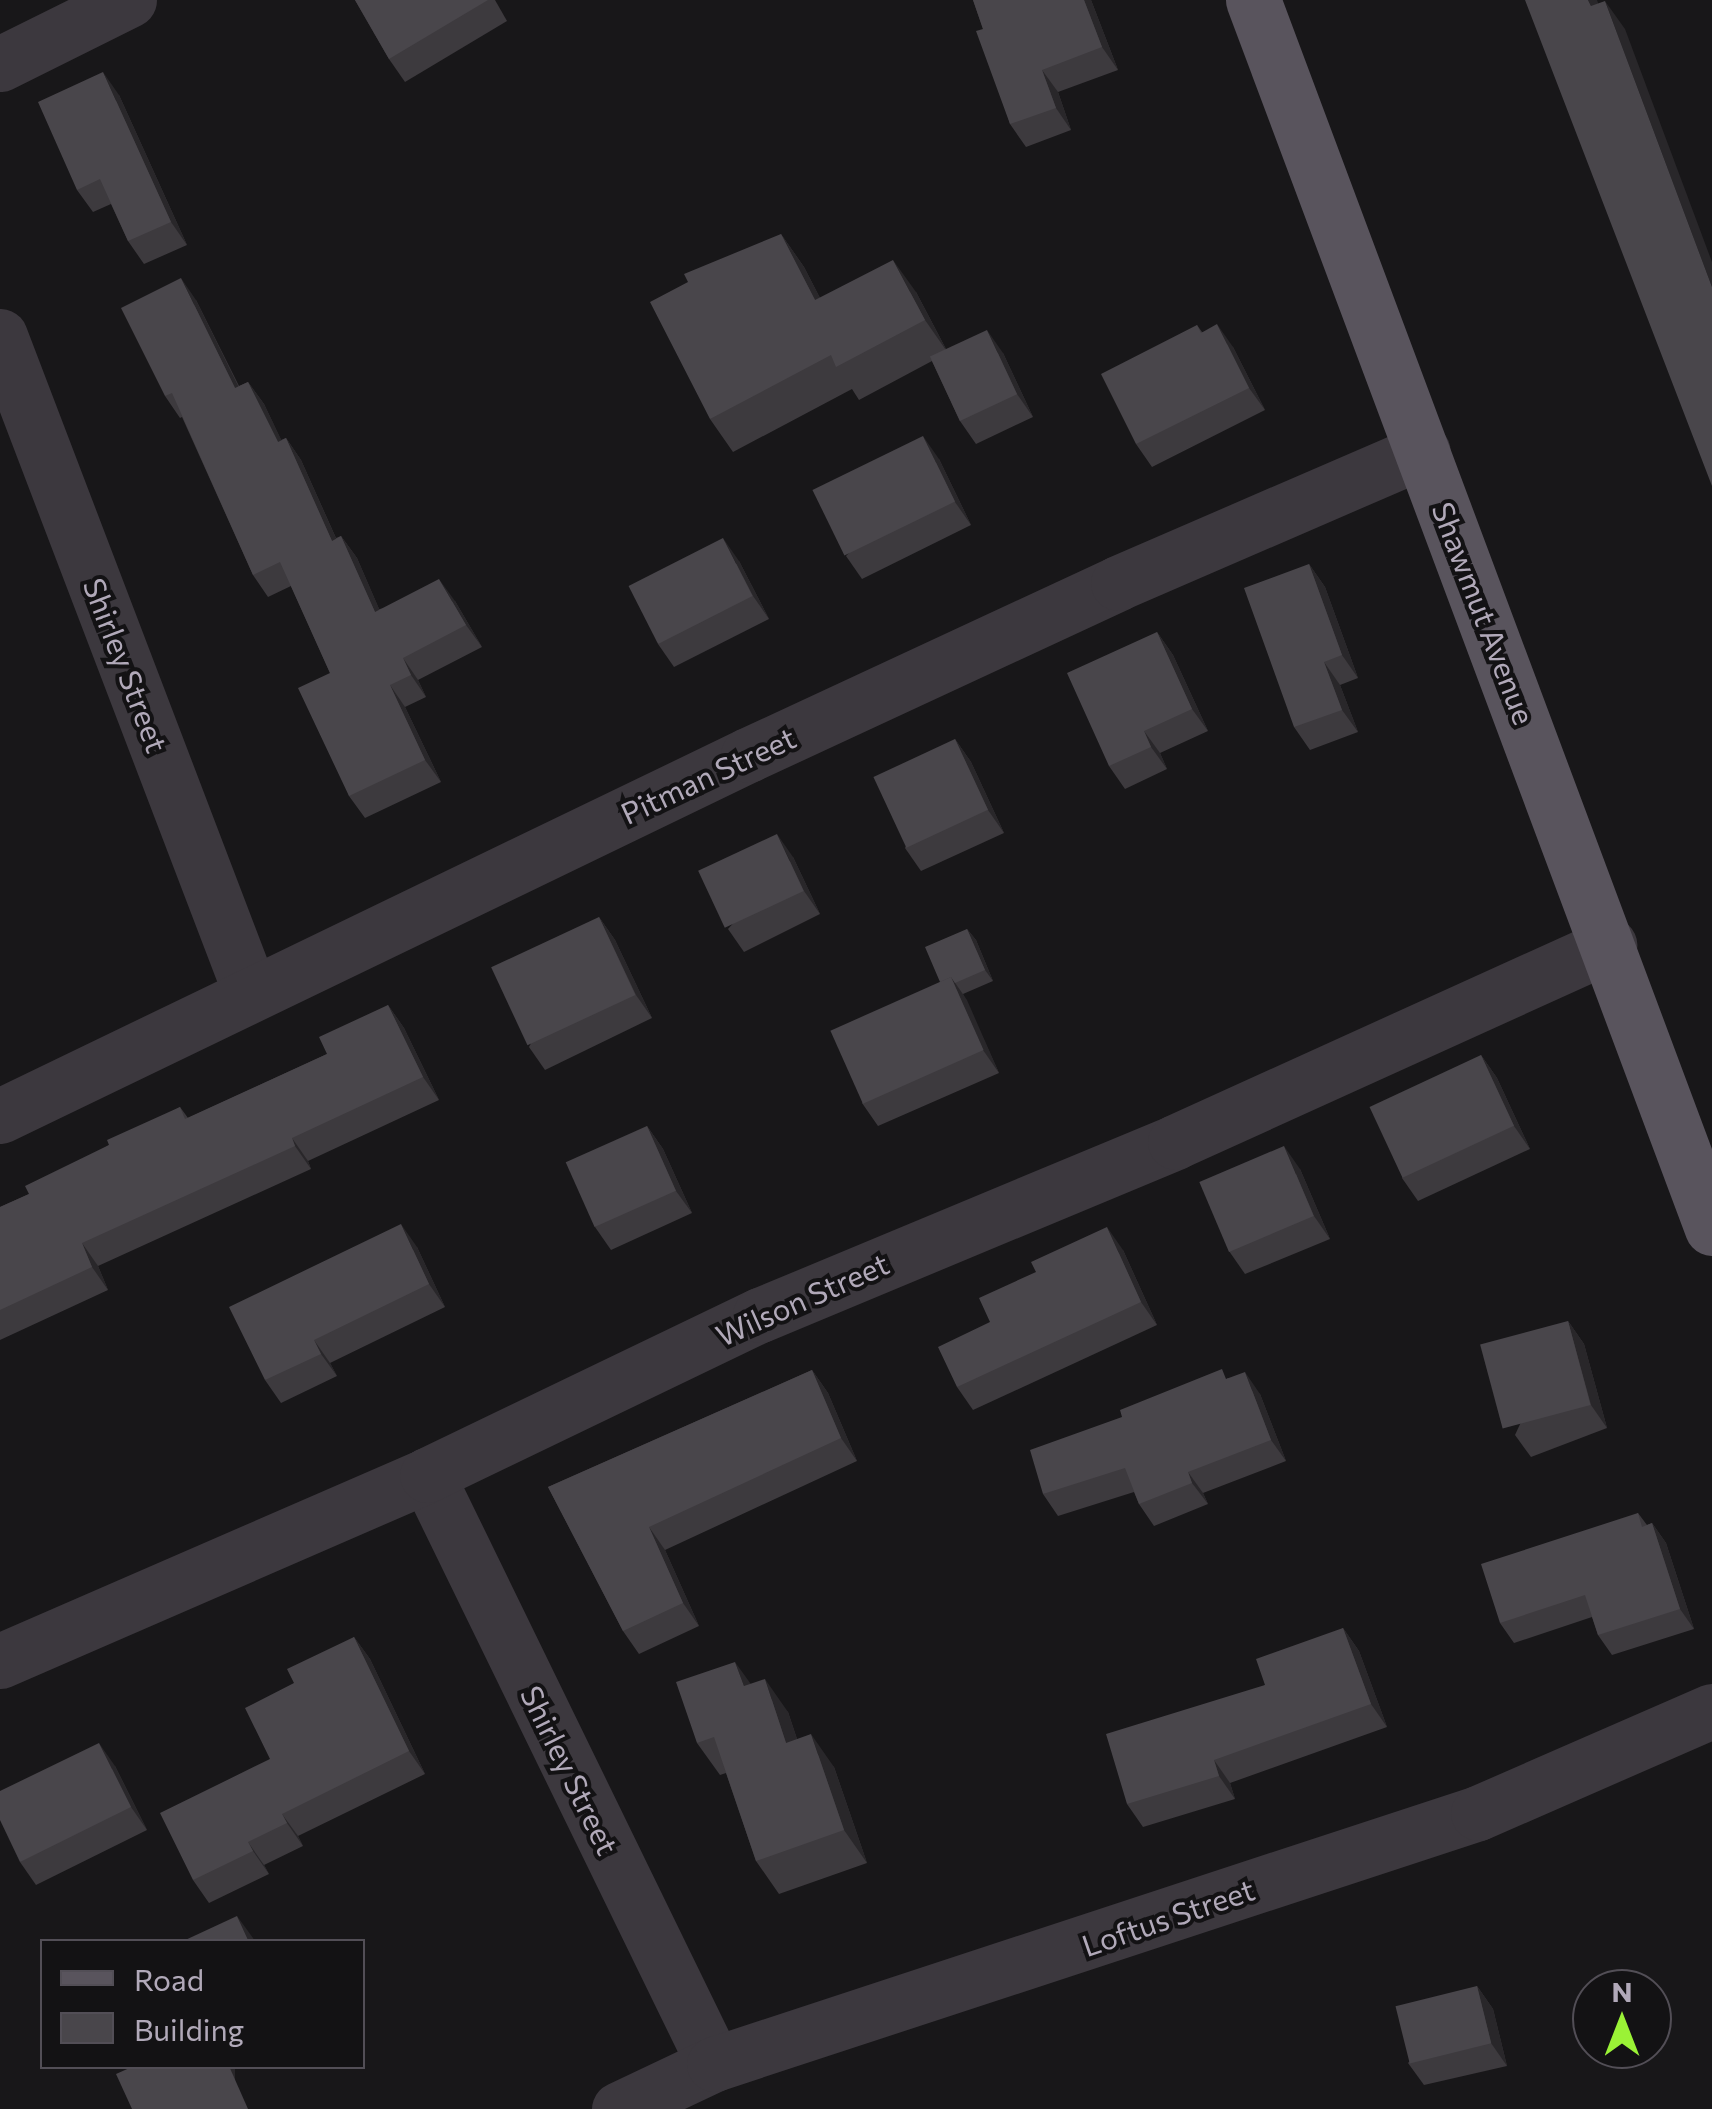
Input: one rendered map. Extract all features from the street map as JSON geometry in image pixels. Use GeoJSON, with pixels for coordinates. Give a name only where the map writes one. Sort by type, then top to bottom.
{"type":"FeatureCollection","features":[{"type":"Feature","properties":{"kind":"main road","name":"Shawmut Avenue"},"geometry":{"type":"LineString","coordinates":[[1253,0],[1712,1228]]}},
{"type":"Feature","properties":{"kind":"street"},"geometry":{"type":"LineString","coordinates":[[0,64],[129,0]]}},
{"type":"Feature","properties":{"kind":"street","name":"Shirley Street"},"geometry":{"type":"LineString","coordinates":[[0,336],[251,994]]}},
{"type":"Feature","properties":{"kind":"street","name":"Pitman Street"},"geometry":{"type":"LineString","coordinates":[[0,1116],[1118,583],[1424,452]]}},
{"type":"Feature","properties":{"kind":"street","name":"Wilson Street"},"geometry":{"type":"LineString","coordinates":[[0,1661],[427,1475],[760,1315],[1175,1142],[1608,945]]}},
{"type":"Feature","properties":{"kind":"street","name":"Shirley Street"},"geometry":{"type":"LineString","coordinates":[[427,1475],[714,2064]]}},
{"type":"Feature","properties":{"kind":"street","name":"Loftus Street"},"geometry":{"type":"LineString","coordinates":[[619,2109],[714,2064],[1478,1812],[1712,1711]]}},
{"type":"Feature","properties":{"kind":"building"},"geometry":{"type":"Polygon","coordinates":[[[355,0],[488,0],[389,59],[355,0]]]}},
{"type":"Feature","properties":{"kind":"building"},"geometry":{"type":"Polygon","coordinates":[[[973,0],[1084,0],[1102,47],[1042,70],[1056,108],[1010,124],[976,31],[983,29],[973,0]]]}},
{"type":"Feature","properties":{"kind":"building"},"geometry":{"type":"Polygon","coordinates":[[[1525,0],[1588,0],[1591,6],[1605,1],[1712,287],[1712,486],[1525,0]]]}},
{"type":"Feature","properties":{"kind":"building"},"geometry":{"type":"Polygon","coordinates":[[[103,72],[171,222],[128,241],[100,179],[77,190],[38,102],[103,72]]]}},
{"type":"Feature","properties":{"kind":"building"},"geometry":{"type":"Polygon","coordinates":[[[781,234],[815,300],[893,260],[925,320],[836,367],[831,355],[710,419],[650,302],[688,282],[684,274],[781,234]]]}},
{"type":"Feature","properties":{"kind":"building"},"geometry":{"type":"Polygon","coordinates":[[[181,278],[235,388],[248,382],[278,442],[286,438],[332,541],[341,536],[375,612],[439,579],[466,625],[403,658],[411,675],[390,685],[425,760],[349,796],[298,688],[330,673],[280,562],[253,575],[172,393],[165,396],[121,308],[181,278]]]}},
{"type":"Feature","properties":{"kind":"building"},"geometry":{"type":"Polygon","coordinates":[[[1217,324],[1249,388],[1136,444],[1101,374],[1197,325],[1201,333],[1217,324]]]}},
{"type":"Feature","properties":{"kind":"building"},"geometry":{"type":"Polygon","coordinates":[[[987,330],[1017,394],[960,421],[930,357],[987,330]]]}},
{"type":"Feature","properties":{"kind":"building"},"geometry":{"type":"Polygon","coordinates":[[[923,436],[955,502],[844,556],[812,490],[923,436]]]}},
{"type":"Feature","properties":{"kind":"building"},"geometry":{"type":"Polygon","coordinates":[[[723,538],[753,596],[658,644],[629,586],[723,538]]]}},
{"type":"Feature","properties":{"kind":"building"},"geometry":{"type":"Polygon","coordinates":[[[1309,564],[1342,655],[1324,662],[1342,710],[1294,727],[1244,588],[1309,564]]]}},
{"type":"Feature","properties":{"kind":"building"},"geometry":{"type":"Polygon","coordinates":[[[1157,632],[1192,709],[1144,731],[1151,747],[1109,766],[1067,673],[1157,632]]]}},
{"type":"Feature","properties":{"kind":"building"},"geometry":{"type":"Polygon","coordinates":[[[955,739],[988,810],[906,848],[873,777],[955,739]]]}},
{"type":"Feature","properties":{"kind":"building"},"geometry":{"type":"Polygon","coordinates":[[[777,834],[804,891],[725,928],[698,871],[777,834]]]}},
{"type":"Feature","properties":{"kind":"building"},"geometry":{"type":"Polygon","coordinates":[[[599,917],[635,995],[527,1045],[491,967],[599,917]]]}},
{"type":"Feature","properties":{"kind":"building"},"geometry":{"type":"Polygon","coordinates":[[[967,929],[985,970],[955,983],[951,977],[940,982],[925,947],[967,929]]]}},
{"type":"Feature","properties":{"kind":"building"},"geometry":{"type":"Polygon","coordinates":[[[951,977],[984,1050],[863,1104],[830,1031],[951,977]]]}},
{"type":"Feature","properties":{"kind":"building"},"geometry":{"type":"Polygon","coordinates":[[[388,1005],[423,1077],[292,1138],[295,1146],[82,1243],[92,1267],[0,1310],[0,1207],[29,1194],[25,1186],[109,1145],[107,1140],[180,1107],[185,1119],[327,1054],[319,1037],[388,1005]]]}},
{"type":"Feature","properties":{"kind":"building"},"geometry":{"type":"Polygon","coordinates":[[[1481,1055],[1514,1126],[1402,1178],[1370,1107],[1481,1055]]]}},
{"type":"Feature","properties":{"kind":"building"},"geometry":{"type":"Polygon","coordinates":[[[647,1126],[676,1191],[595,1227],[566,1162],[647,1126]]]}},
{"type":"Feature","properties":{"kind":"building"},"geometry":{"type":"Polygon","coordinates":[[[1284,1146],[1314,1216],[1229,1252],[1199,1182],[1284,1146]]]}},
{"type":"Feature","properties":{"kind":"building"},"geometry":{"type":"Polygon","coordinates":[[[401,1224],[429,1284],[314,1340],[321,1354],[265,1380],[229,1307],[401,1224]]]}},
{"type":"Feature","properties":{"kind":"building"},"geometry":{"type":"Polygon","coordinates":[[[1107,1227],[1141,1302],[957,1387],[938,1347],[990,1322],[979,1298],[1036,1272],[1031,1262],[1107,1227]]]}},
{"type":"Feature","properties":{"kind":"building"},"geometry":{"type":"Polygon","coordinates":[[[1568,1321],[1591,1405],[1503,1429],[1480,1345],[1568,1321]]]}},
{"type":"Feature","properties":{"kind":"building"},"geometry":{"type":"Polygon","coordinates":[[[1222,1369],[1226,1379],[1245,1372],[1271,1440],[1188,1472],[1192,1483],[1139,1504],[1125,1468],[1043,1494],[1030,1450],[1122,1417],[1120,1410],[1222,1369]]]}},
{"type":"Feature","properties":{"kind":"building"},"geometry":{"type":"Polygon","coordinates":[[[812,1370],[841,1438],[649,1527],[683,1603],[623,1631],[548,1487],[812,1370]]]}},
{"type":"Feature","properties":{"kind":"building"},"geometry":{"type":"Polygon","coordinates":[[[1638,1513],[1642,1527],[1652,1523],[1680,1609],[1598,1635],[1585,1595],[1500,1623],[1481,1564],[1638,1513]]]}},
{"type":"Feature","properties":{"kind":"building"},"geometry":{"type":"Polygon","coordinates":[[[1343,1628],[1371,1704],[1214,1760],[1219,1776],[1127,1804],[1106,1734],[1265,1685],[1256,1659],[1343,1628]]]}},
{"type":"Feature","properties":{"kind":"building"},"geometry":{"type":"Polygon","coordinates":[[[354,1637],[409,1751],[282,1814],[287,1823],[248,1842],[253,1851],[193,1880],[160,1813],[270,1759],[245,1708],[294,1683],[287,1669],[354,1637]]]}},
{"type":"Feature","properties":{"kind":"building"},"geometry":{"type":"Polygon","coordinates":[[[735,1662],[744,1686],[765,1679],[786,1743],[811,1734],[844,1830],[756,1861],[714,1737],[697,1743],[676,1682],[735,1662]]]}},
{"type":"Feature","properties":{"kind":"building"},"geometry":{"type":"Polygon","coordinates":[[[99,1743],[131,1807],[20,1862],[0,1820],[0,1791],[99,1743]]]}},
{"type":"Feature","properties":{"kind":"building"},"geometry":{"type":"Polygon","coordinates":[[[237,1916],[248,1939],[187,1939],[237,1916]]]}},
{"type":"Feature","properties":{"kind":"building"},"geometry":{"type":"Polygon","coordinates":[[[1477,1986],[1491,2043],[1410,2064],[1395,2006],[1477,1986]]]}},
{"type":"Feature","properties":{"kind":"building"},"geometry":{"type":"Polygon","coordinates":[[[127,2069],[230,2069],[248,2109],[132,2109],[116,2074],[127,2069]]]}}]}
